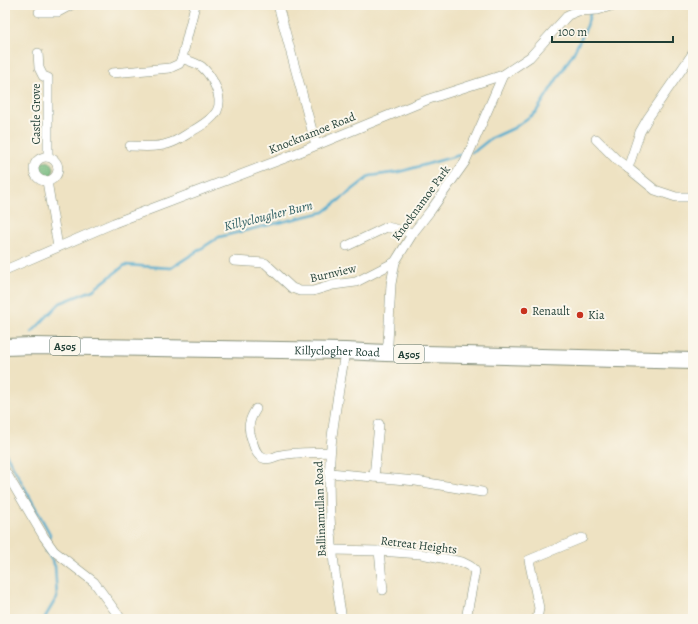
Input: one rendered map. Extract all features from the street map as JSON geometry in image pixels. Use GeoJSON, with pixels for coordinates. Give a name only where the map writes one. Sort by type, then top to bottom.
{"type":"FeatureCollection","features":[{"type":"Feature","properties":{"kind":"highway","name":"Killyclogher Road"},"geometry":{"type":"LineString","coordinates":[[5,347],[34,346],[345,351],[693,361]]}},
{"type":"Feature","properties":{"kind":"street"},"geometry":{"type":"LineString","coordinates":[[39,12],[58,12],[71,5]]}},
{"type":"Feature","properties":{"kind":"street"},"geometry":{"type":"LineString","coordinates":[[112,73],[170,68],[179,64],[182,58],[195,5]]}},
{"type":"Feature","properties":{"kind":"street"},"geometry":{"type":"LineString","coordinates":[[278,5],[316,145]]}},
{"type":"Feature","properties":{"kind":"street","name":"Knocknamoe Road"},"geometry":{"type":"LineString","coordinates":[[5,270],[114,223],[316,145],[429,98],[503,75],[530,57],[568,15],[578,11],[598,10],[614,5]]}},
{"type":"Feature","properties":{"kind":"street","name":"Castle Grove"},"geometry":{"type":"LineString","coordinates":[[38,52],[39,68],[43,76],[48,78],[48,156]]}},
{"type":"Feature","properties":{"kind":"street"},"geometry":{"type":"LineString","coordinates":[[628,168],[640,132],[693,53]]}},
{"type":"Feature","properties":{"kind":"street"},"geometry":{"type":"LineString","coordinates":[[130,146],[156,146],[168,144],[212,118],[218,110],[218,94],[211,77],[201,67],[182,58]]}},
{"type":"Feature","properties":{"kind":"street","name":"Knocknamoe Park"},"geometry":{"type":"LineString","coordinates":[[386,353],[388,344],[391,284],[395,262],[412,232],[431,210],[467,158],[503,75]]}},
{"type":"Feature","properties":{"kind":"street"},"geometry":{"type":"LineString","coordinates":[[596,139],[616,160],[655,190],[676,197],[693,198]]}},
{"type":"Feature","properties":{"kind":"street"},"geometry":{"type":"LineString","coordinates":[[48,156],[56,162],[58,172],[52,180],[47,181],[36,177],[33,172],[36,160],[48,156]]}},
{"type":"Feature","properties":{"kind":"street"},"geometry":{"type":"LineString","coordinates":[[47,181],[58,247]]}},
{"type":"Feature","properties":{"kind":"street"},"geometry":{"type":"LineString","coordinates":[[347,246],[387,227],[412,232]]}},
{"type":"Feature","properties":{"kind":"street","name":"Burnview"},"geometry":{"type":"LineString","coordinates":[[234,261],[265,263],[292,288],[300,292],[313,291],[333,285],[356,282],[395,262]]}},
{"type":"Feature","properties":{"kind":"street","name":"Ballinamullan Road"},"geometry":{"type":"LineString","coordinates":[[342,619],[333,550],[330,504],[330,452],[345,351]]}},
{"type":"Feature","properties":{"kind":"street"},"geometry":{"type":"LineString","coordinates":[[256,408],[251,416],[248,431],[255,450],[262,458],[271,459],[278,455],[330,452]]}},
{"type":"Feature","properties":{"kind":"street"},"geometry":{"type":"LineString","coordinates":[[374,477],[379,424]]}},
{"type":"Feature","properties":{"kind":"street"},"geometry":{"type":"LineString","coordinates":[[5,471],[44,537],[54,551],[94,582],[121,619]]}},
{"type":"Feature","properties":{"kind":"street"},"geometry":{"type":"LineString","coordinates":[[330,473],[416,481],[482,492]]}},
{"type":"Feature","properties":{"kind":"street"},"geometry":{"type":"LineString","coordinates":[[537,619],[539,608],[529,560],[582,538]]}},
{"type":"Feature","properties":{"kind":"street","name":"Retreat Heights"},"geometry":{"type":"LineString","coordinates":[[333,550],[422,554],[462,562],[470,566],[475,571],[466,619]]}},
{"type":"Feature","properties":{"kind":"street"},"geometry":{"type":"LineString","coordinates":[[379,551],[383,590]]}},
{"type":"Feature","properties":{"kind":"green space"},"geometry":{"type":"Polygon","coordinates":[[[46,161],[52,163],[54,169],[52,175],[46,177],[40,175],[38,169],[40,163],[46,161]]]}},
{"type":"Feature","properties":{"kind":"waterway","name":"Killyclougher Burn"},"geometry":{"type":"LineString","coordinates":[[472,152],[490,139],[514,128],[536,112],[574,52],[587,26],[592,5]]}},
{"type":"Feature","properties":{"kind":"waterway","name":"Killyclougher Burn"},"geometry":{"type":"LineString","coordinates":[[32,332],[60,303],[93,290],[125,265],[171,268],[219,237],[324,212],[370,176],[399,172],[467,153]]}},
{"type":"Feature","properties":{"kind":"waterway"},"geometry":{"type":"LineString","coordinates":[[5,452],[50,534],[49,538]]}},
{"type":"Feature","properties":{"kind":"waterway"},"geometry":{"type":"LineString","coordinates":[[44,619],[57,597],[55,566],[46,550],[47,545]]}},
{"type":"Feature","properties":{"kind":"place","name":"Renault"},"geometry":{"type":"Point","coordinates":[524,311]}},
{"type":"Feature","properties":{"kind":"place","name":"Kia"},"geometry":{"type":"Point","coordinates":[580,315]}}]}
